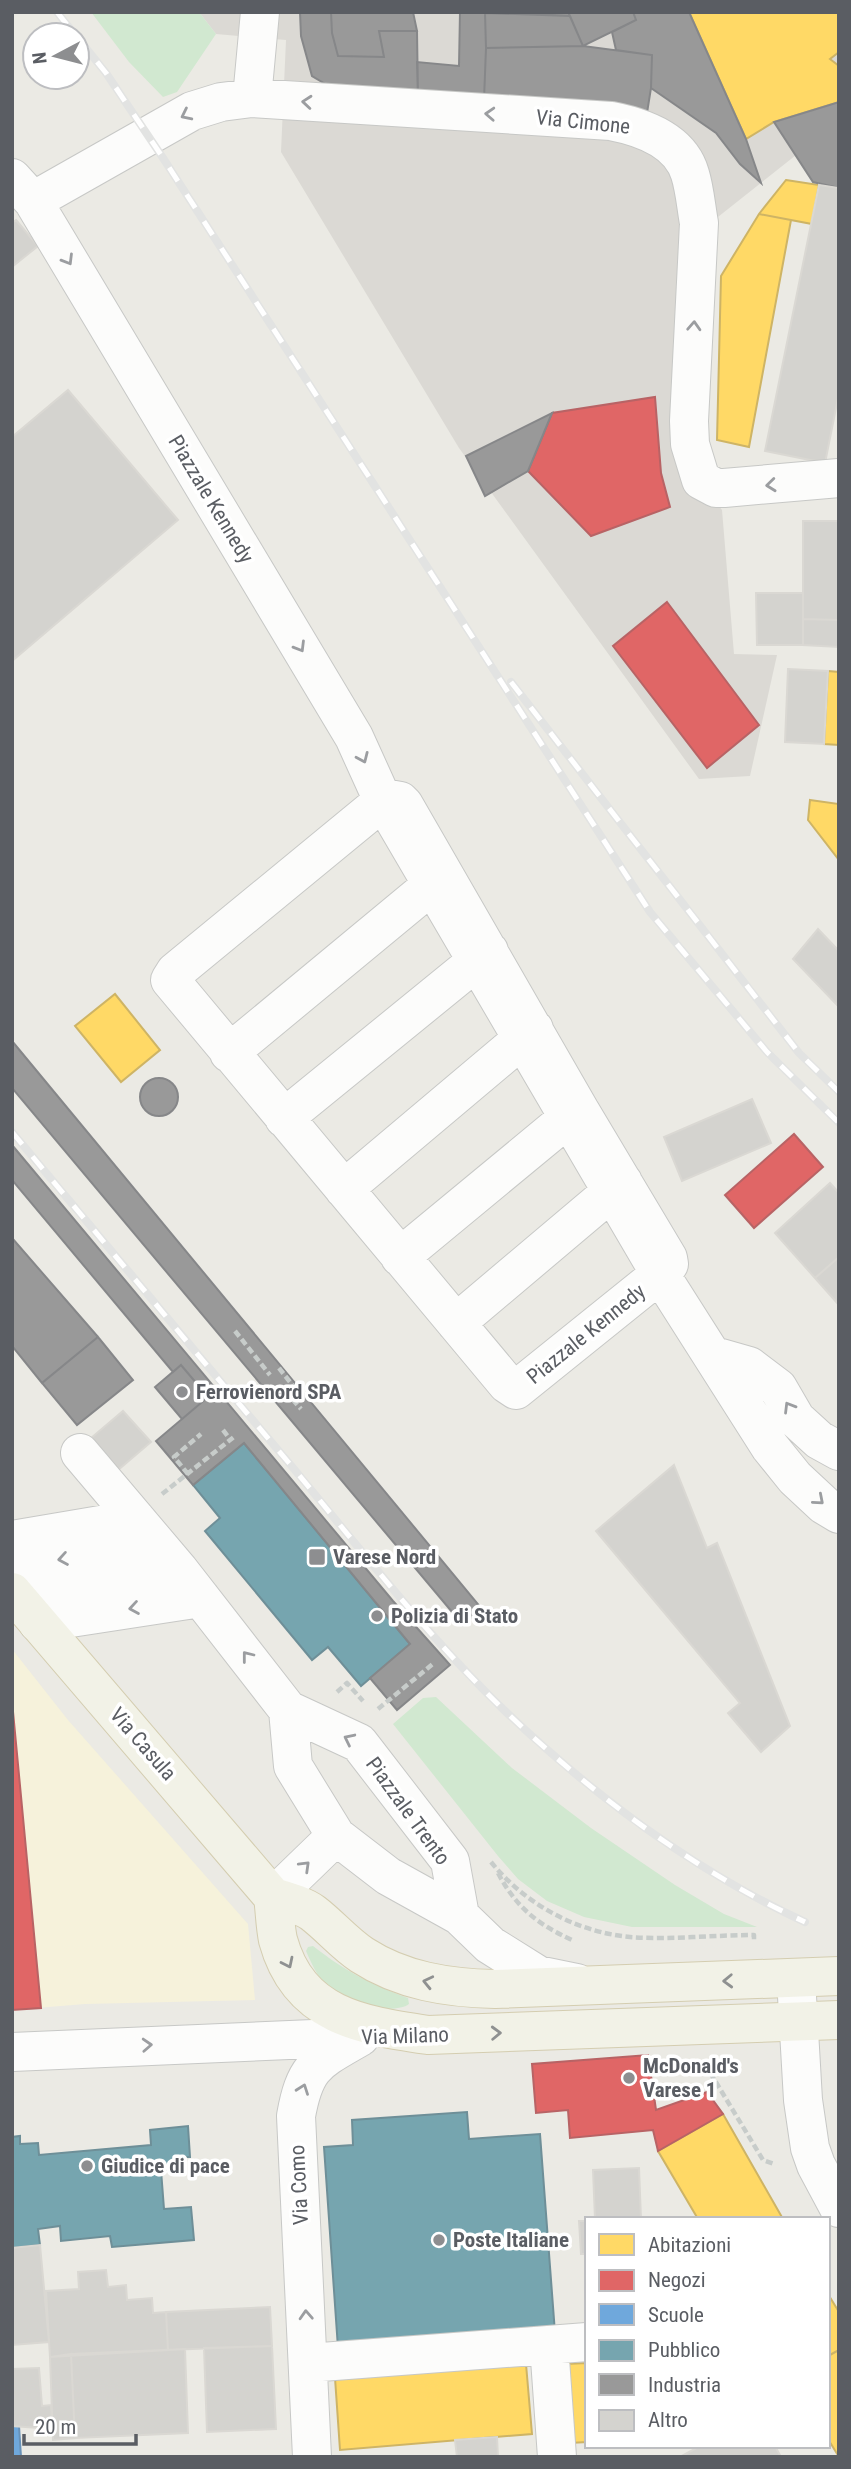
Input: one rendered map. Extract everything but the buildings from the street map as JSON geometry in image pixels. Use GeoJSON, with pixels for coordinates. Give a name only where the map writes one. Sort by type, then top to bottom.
{"type":"FeatureCollection","features":[{"type":"Feature","properties":{"kind":"main road","name":"Via Casula"},"geometry":{"type":"LineString","coordinates":[[20,1595],[273,1897],[310,1911],[361,1954],[395,1973],[429,1983],[495,1989],[597,1986]]}},
{"type":"Feature","properties":{"kind":"main road"},"geometry":{"type":"LineString","coordinates":[[273,1897],[278,1938],[286,1964],[304,1990],[321,2006],[344,2018],[378,2028],[428,2035]]}},
{"type":"Feature","properties":{"kind":"main road"},"geometry":{"type":"LineString","coordinates":[[597,1986],[839,1976]]}},
{"type":"Feature","properties":{"kind":"main road","name":"Via Milano"},"geometry":{"type":"LineString","coordinates":[[428,2035],[839,2020]]}},
{"type":"Feature","properties":{"kind":"street"},"geometry":{"type":"LineString","coordinates":[[252,98],[260,12]]}},
{"type":"Feature","properties":{"kind":"street","name":"Via Cimone"},"geometry":{"type":"LineString","coordinates":[[23,189],[192,111],[221,102],[252,98],[611,121],[632,125],[667,143],[681,157],[690,172],[699,223],[689,421],[692,451],[701,480],[716,488],[724,488],[839,478]]}},
{"type":"Feature","properties":{"kind":"street","name":"Piazzale Kennedy"},"geometry":{"type":"LineString","coordinates":[[23,189],[354,737],[383,801],[438,880],[483,956],[617,1187],[660,1274],[779,1457],[824,1506],[839,1514]]}},
{"type":"Feature","properties":{"kind":"street","name":"Piazzale Kennedy"},"geometry":{"type":"LineString","coordinates":[[383,801],[172,975],[170,979],[175,988],[507,1384],[516,1390],[660,1274]]}},
{"type":"Feature","properties":{"kind":"street"},"geometry":{"type":"LineString","coordinates":[[229,1053],[438,880]]}},
{"type":"Feature","properties":{"kind":"street"},"geometry":{"type":"LineString","coordinates":[[284,1118],[483,956]]}},
{"type":"Feature","properties":{"kind":"street"},"geometry":{"type":"LineString","coordinates":[[344,1189],[528,1034]]}},
{"type":"Feature","properties":{"kind":"street"},"geometry":{"type":"LineString","coordinates":[[400,1256],[574,1114]]}},
{"type":"Feature","properties":{"kind":"street"},"geometry":{"type":"LineString","coordinates":[[456,1323],[617,1187]]}},
{"type":"Feature","properties":{"kind":"street"},"geometry":{"type":"LineString","coordinates":[[714,1356],[749,1366],[778,1388],[796,1419],[819,1440],[839,1451]]}},
{"type":"Feature","properties":{"kind":"street","name":"Piazzale Trento"},"geometry":{"type":"LineString","coordinates":[[80,1453],[168,1557],[288,1710],[359,1743],[450,1861],[460,1916]]}},
{"type":"Feature","properties":{"kind":"street"},"geometry":{"type":"LineString","coordinates":[[12,1540],[168,1557]]}},
{"type":"Feature","properties":{"kind":"street"},"geometry":{"type":"LineString","coordinates":[[20,1595],[168,1557]]}},
{"type":"Feature","properties":{"kind":"street"},"geometry":{"type":"LineString","coordinates":[[20,1595],[168,1557]]}},
{"type":"Feature","properties":{"kind":"street","name":"Piazzale Trento"},"geometry":{"type":"LineString","coordinates":[[288,1710],[293,1766],[336,1836],[388,1876],[460,1916],[490,1945],[538,1975],[597,1986]]}},
{"type":"Feature","properties":{"kind":"street"},"geometry":{"type":"LineString","coordinates":[[273,1897],[336,1836]]}},
{"type":"Feature","properties":{"kind":"street"},"geometry":{"type":"LineString","coordinates":[[796,1979],[803,2100],[810,2148],[816,2165],[839,2207]]}},
{"type":"Feature","properties":{"kind":"street","name":"Via Milano"},"geometry":{"type":"LineString","coordinates":[[799,2022],[839,2000]]}},
{"type":"Feature","properties":{"kind":"street","name":"Via Milano"},"geometry":{"type":"LineString","coordinates":[[12,2052],[428,2035]]}},
{"type":"Feature","properties":{"kind":"street","name":"Via Como"},"geometry":{"type":"LineString","coordinates":[[312,2457],[296,2116],[300,2090],[312,2068],[360,2037]]}},
{"type":"Feature","properties":{"kind":"street"},"geometry":{"type":"LineString","coordinates":[[309,2363],[585,2342]]}},
{"type":"Feature","properties":{"kind":"street"},"geometry":{"type":"LineString","coordinates":[[550,2345],[557,2457]]}},
{"type":"Feature","properties":{"kind":"path"},"geometry":{"type":"LineString","coordinates":[[235,1331],[270,1376]]}},
{"type":"Feature","properties":{"kind":"path"},"geometry":{"type":"LineString","coordinates":[[279,1368],[294,1387],[287,1393],[300,1409]]}},
{"type":"Feature","properties":{"kind":"path"},"geometry":{"type":"LineString","coordinates":[[201,1434],[174,1457],[187,1475],[232,1437],[223,1430]]}},
{"type":"Feature","properties":{"kind":"path"},"geometry":{"type":"LineString","coordinates":[[373,1713],[434,1663]]}},
{"type":"Feature","properties":{"kind":"path"},"geometry":{"type":"LineString","coordinates":[[329,1698],[347,1684],[365,1703]]}},
{"type":"Feature","properties":{"kind":"path"},"geometry":{"type":"LineString","coordinates":[[485,1855],[535,1904],[582,1928],[630,1937],[719,1935]]}},
{"type":"Feature","properties":{"kind":"path"},"geometry":{"type":"LineString","coordinates":[[494,1866],[511,1897],[549,1930],[574,1941]]}},
{"type":"Feature","properties":{"kind":"path"},"geometry":{"type":"LineString","coordinates":[[708,2069],[763,2161]]}},
{"type":"Feature","properties":{"kind":"shaded area"},"geometry":{"type":"Polygon","coordinates":[[[199,12],[839,12],[839,121],[699,232],[700,482],[722,510],[734,654],[777,655],[750,776],[699,779],[459,448],[281,152],[286,40],[216,34],[199,12]]]}},
{"type":"Feature","properties":{"kind":"shaded area"},"geometry":{"type":"Polygon","coordinates":[[[12,1649],[68,1720],[248,1924],[255,2000],[85,2004],[12,2010],[12,1649]]]}},
{"type":"Feature","properties":{"kind":"green space"},"geometry":{"type":"Polygon","coordinates":[[[91,12],[199,12],[216,34],[177,92],[163,97],[129,62],[91,12]]]}},
{"type":"Feature","properties":{"kind":"green space"},"geometry":{"type":"Polygon","coordinates":[[[436,1697],[512,1768],[591,1828],[675,1885],[724,1914],[757,1927],[632,1927],[584,1917],[547,1901],[518,1879],[393,1724],[423,1698],[436,1697]]]}},
{"type":"Feature","properties":{"kind":"green space"},"geometry":{"type":"Polygon","coordinates":[[[313,1946],[358,1976],[408,1998],[409,2004],[383,2009],[360,2005],[334,1993],[314,1968],[306,1951],[313,1946]]]}},
{"type":"Feature","properties":{"kind":"railway"},"geometry":{"type":"LineString","coordinates":[[57,12],[64,21]]}},
{"type":"Feature","properties":{"kind":"railway"},"geometry":{"type":"LineString","coordinates":[[91,54],[163,158],[650,912],[767,1052],[839,1123]]}},
{"type":"Feature","properties":{"kind":"railway"},"geometry":{"type":"LineString","coordinates":[[511,682],[799,1053],[839,1092]]}},
{"type":"Feature","properties":{"kind":"railway"},"geometry":{"type":"LineString","coordinates":[[12,1132],[394,1590],[448,1652],[505,1711],[574,1773],[646,1829],[723,1879],[805,1922]]}},
{"type":"Feature","properties":{"kind":"place","name":"Ferrovienord SPA"},"geometry":{"type":"Point","coordinates":[182,1392]}},
{"type":"Feature","properties":{"kind":"place","name":"Varese Nord"},"geometry":{"type":"Point","coordinates":[317,1557]}},
{"type":"Feature","properties":{"kind":"place","name":"Polizia di Stato"},"geometry":{"type":"Point","coordinates":[377,1616]}},
{"type":"Feature","properties":{"kind":"place","name":"McDonald's Varese 1"},"geometry":{"type":"Point","coordinates":[629,2078]}},
{"type":"Feature","properties":{"kind":"place","name":"Giudice di pace"},"geometry":{"type":"Point","coordinates":[87,2166]}},
{"type":"Feature","properties":{"kind":"place","name":"Poste Italiane"},"geometry":{"type":"Point","coordinates":[439,2240]}}]}
